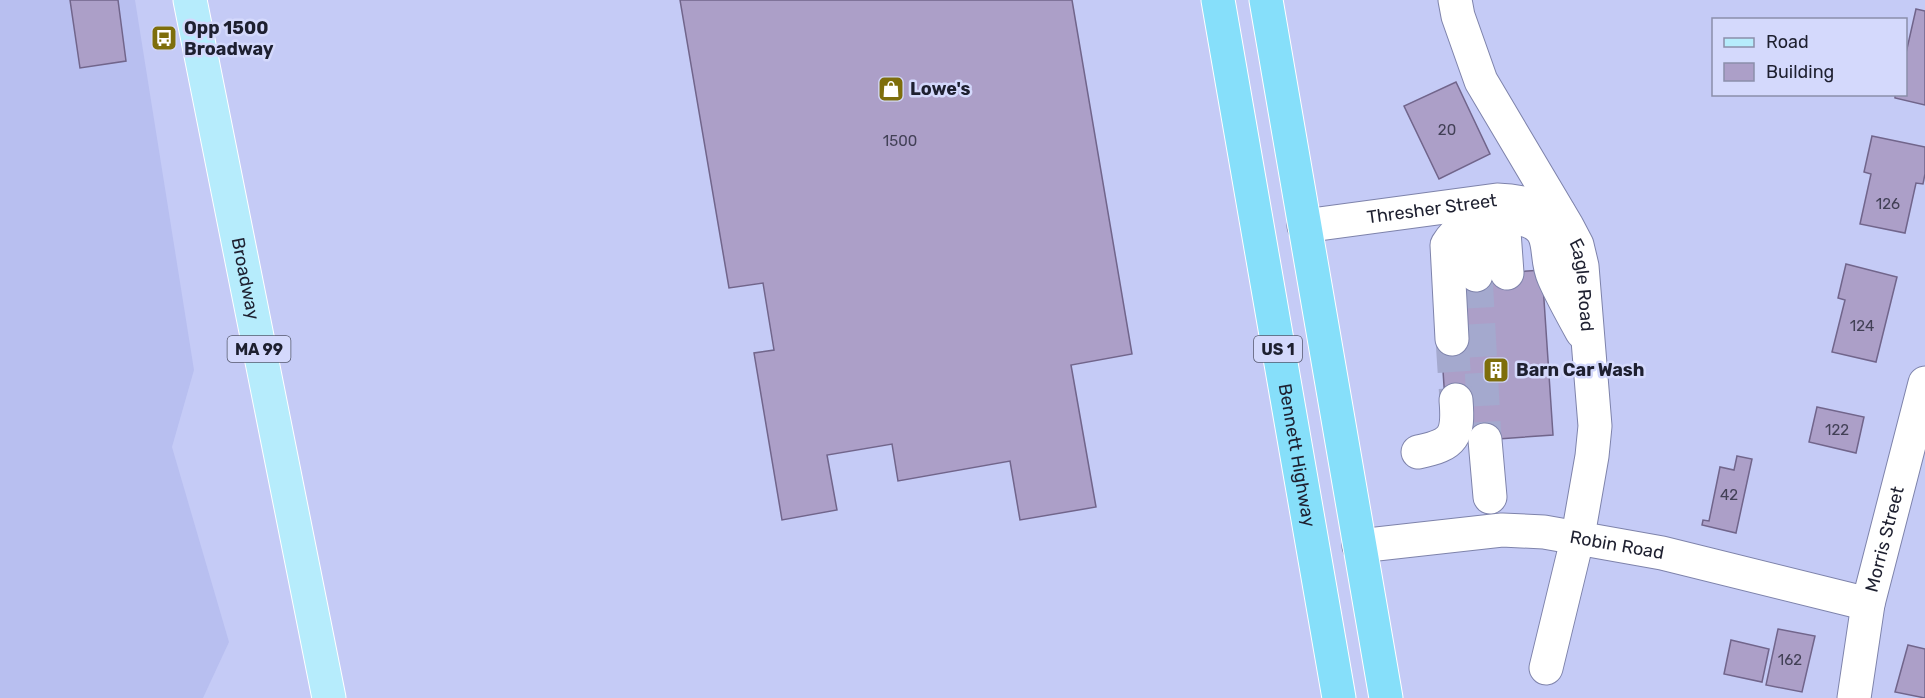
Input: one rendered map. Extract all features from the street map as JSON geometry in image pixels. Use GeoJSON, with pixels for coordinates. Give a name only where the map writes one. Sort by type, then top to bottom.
{"type":"FeatureCollection","features":[{"type":"Feature","properties":{"kind":"highway","name":"Bennett Highway"},"geometry":{"type":"LineString","coordinates":[[1218,0],[1339,698]]}},
{"type":"Feature","properties":{"kind":"highway","name":"US 1"},"geometry":{"type":"LineString","coordinates":[[1266,0],[1386,698]]}},
{"type":"Feature","properties":{"kind":"main road","name":"Broadway"},"geometry":{"type":"LineString","coordinates":[[190,0],[329,698]]}},
{"type":"Feature","properties":{"kind":"street","name":"Eagle Road"},"geometry":{"type":"LineString","coordinates":[[1455,0],[1458,16],[1481,81],[1577,245],[1582,266],[1595,426],[1591,473],[1546,668]]}},
{"type":"Feature","properties":{"kind":"street","name":"Thresher Street"},"geometry":{"type":"LineString","coordinates":[[1304,226],[1497,200],[1519,201],[1558,213]]}},
{"type":"Feature","properties":{"kind":"street"},"geometry":{"type":"LineString","coordinates":[[1452,339],[1447,245],[1458,230],[1467,224],[1499,218],[1516,218],[1532,223],[1546,237],[1552,275],[1588,344]]}},
{"type":"Feature","properties":{"kind":"street"},"geometry":{"type":"LineString","coordinates":[[1492,274],[1499,218]]}},
{"type":"Feature","properties":{"kind":"street","name":"Morris Street"},"geometry":{"type":"LineString","coordinates":[[1854,698],[1868,604],[1915,469],[1925,383]]}},
{"type":"Feature","properties":{"kind":"street"},"geometry":{"type":"LineString","coordinates":[[1418,452],[1442,446],[1451,440],[1458,422],[1456,400]]}},
{"type":"Feature","properties":{"kind":"street"},"geometry":{"type":"LineString","coordinates":[[1485,440],[1490,497]]}},
{"type":"Feature","properties":{"kind":"street","name":"Robin Road"},"geometry":{"type":"LineString","coordinates":[[1359,546],[1502,530],[1544,532],[1578,536],[1662,554],[1868,604]]}},
{"type":"Feature","properties":{"kind":"shaded area"},"geometry":{"type":"Polygon","coordinates":[[[0,0],[135,0],[194,370],[172,447],[229,642],[203,698],[0,698],[0,0]]]}},
{"type":"Feature","properties":{"kind":"building"},"geometry":{"type":"Polygon","coordinates":[[[70,0],[118,0],[126,61],[80,68],[70,0]]]}},
{"type":"Feature","properties":{"kind":"building"},"geometry":{"type":"Polygon","coordinates":[[[680,0],[1072,0],[1132,354],[1071,365],[1096,507],[1020,520],[1010,461],[898,481],[892,444],[827,455],[837,510],[782,520],[754,353],[774,350],[763,283],[729,288],[680,0]]]}},
{"type":"Feature","properties":{"kind":"building"},"geometry":{"type":"Polygon","coordinates":[[[1916,9],[1925,11],[1925,105],[1895,98],[1895,96],[1907,96],[1907,49],[1916,9]]]}},
{"type":"Feature","properties":{"kind":"building"},"geometry":{"type":"Polygon","coordinates":[[[1456,82],[1490,154],[1439,179],[1404,106],[1456,82]]]}},
{"type":"Feature","properties":{"kind":"building"},"geometry":{"type":"Polygon","coordinates":[[[1872,136],[1925,147],[1923,184],[1916,183],[1905,233],[1860,224],[1871,174],[1864,172],[1872,136]]]}},
{"type":"Feature","properties":{"kind":"building"},"geometry":{"type":"Polygon","coordinates":[[[1846,264],[1897,277],[1876,362],[1832,352],[1845,300],[1838,298],[1846,264]]]}},
{"type":"Feature","properties":{"kind":"building","name":"Barn Car Wash"},"geometry":{"type":"Polygon","coordinates":[[[1542,270],[1553,435],[1470,441],[1467,400],[1445,401],[1441,340],[1459,276],[1542,270]]]}},
{"type":"Feature","properties":{"kind":"building"},"geometry":{"type":"Polygon","coordinates":[[[1817,407],[1864,417],[1856,453],[1809,442],[1817,407]]]}},
{"type":"Feature","properties":{"kind":"building"},"geometry":{"type":"Polygon","coordinates":[[[1737,456],[1752,459],[1736,533],[1702,525],[1703,520],[1709,521],[1720,467],[1734,470],[1737,456]]]}},
{"type":"Feature","properties":{"kind":"building"},"geometry":{"type":"Polygon","coordinates":[[[1778,629],[1815,636],[1802,692],[1766,685],[1778,629]]]}},
{"type":"Feature","properties":{"kind":"building"},"geometry":{"type":"Polygon","coordinates":[[[1731,640],[1769,649],[1762,682],[1724,674],[1731,640]]]}},
{"type":"Feature","properties":{"kind":"building"},"geometry":{"type":"Polygon","coordinates":[[[1908,645],[1925,649],[1925,698],[1895,692],[1908,645]]]}},
{"type":"Feature","properties":{"kind":"tunnel"},"geometry":{"type":"LineString","coordinates":[[1476,275],[1485,440]]}},
{"type":"Feature","properties":{"kind":"tunnel"},"geometry":{"type":"LineString","coordinates":[[1452,339],[1456,400]]}},
{"type":"Feature","properties":{"kind":"place","name":"Opp 1500 Broadway"},"geometry":{"type":"Point","coordinates":[164,38]}},
{"type":"Feature","properties":{"kind":"place","name":"Lowe's"},"geometry":{"type":"Point","coordinates":[891,89]}},
{"type":"Feature","properties":{"kind":"place","name":"Barn Car Wash"},"geometry":{"type":"Point","coordinates":[1496,370]}}]}
